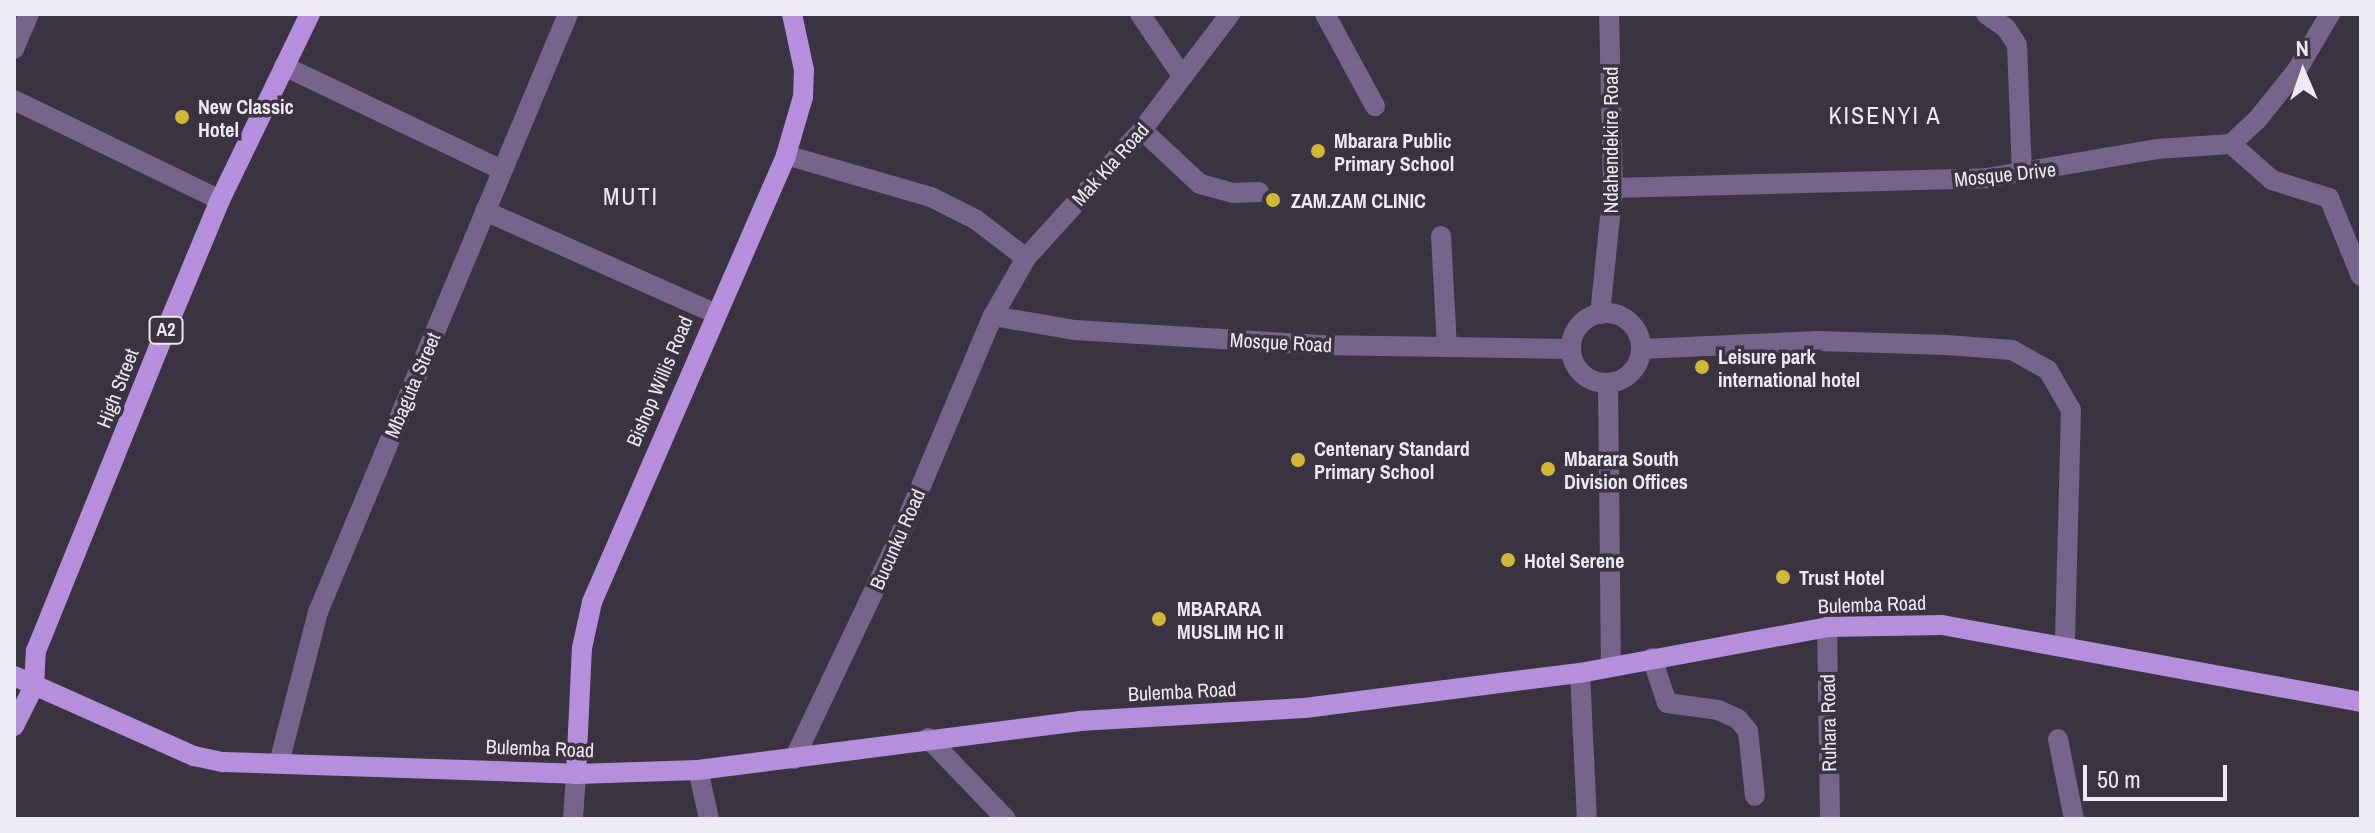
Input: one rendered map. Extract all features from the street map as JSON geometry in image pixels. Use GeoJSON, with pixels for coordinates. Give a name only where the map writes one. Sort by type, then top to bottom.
{"type":"FeatureCollection","features":[{"type":"Feature","properties":{"kind":"main road","name":"High Street"},"geometry":{"type":"LineString","coordinates":[[14,726],[34,686],[36,651],[220,200],[310,14]]}},
{"type":"Feature","properties":{"kind":"main road","name":"Bishop Willis Road"},"geometry":{"type":"LineString","coordinates":[[576,774],[582,648],[592,602],[714,313],[786,155],[804,84],[792,14]]}},
{"type":"Feature","properties":{"kind":"main road","name":"Bulemba Road"},"geometry":{"type":"LineString","coordinates":[[14,676],[194,756],[279,763],[576,774],[698,770],[928,738],[1079,721],[1305,708],[1580,673],[1827,627],[1942,625],[2361,702]]}},
{"type":"Feature","properties":{"kind":"main road","name":"High Street"},"geometry":{"type":"LineString","coordinates":[[14,669],[36,651]]}},
{"type":"Feature","properties":{"kind":"street"},"geometry":{"type":"LineString","coordinates":[[14,49],[29,14]]}},
{"type":"Feature","properties":{"kind":"street","name":"Mbaguta Street"},"geometry":{"type":"LineString","coordinates":[[279,763],[318,612],[568,14]]}},
{"type":"Feature","properties":{"kind":"street"},"geometry":{"type":"LineString","coordinates":[[1140,14],[1183,77]]}},
{"type":"Feature","properties":{"kind":"street","name":"Mak Kla Road"},"geometry":{"type":"LineString","coordinates":[[993,316],[1026,258],[1142,130],[1230,14]]}},
{"type":"Feature","properties":{"kind":"street"},"geometry":{"type":"LineString","coordinates":[[1325,14],[1375,106]]}},
{"type":"Feature","properties":{"kind":"street","name":"Ndahendekire Road"},"geometry":{"type":"LineString","coordinates":[[1600,314],[1613,188],[1609,14]]}},
{"type":"Feature","properties":{"kind":"street"},"geometry":{"type":"LineString","coordinates":[[1986,14],[2006,28],[2017,45],[2022,173]]}},
{"type":"Feature","properties":{"kind":"street"},"geometry":{"type":"LineString","coordinates":[[2330,14],[2297,70],[2257,120],[2231,144],[2272,180],[2329,198],[2361,276]]}},
{"type":"Feature","properties":{"kind":"street"},"geometry":{"type":"LineString","coordinates":[[284,66],[502,170]]}},
{"type":"Feature","properties":{"kind":"street"},"geometry":{"type":"LineString","coordinates":[[14,100],[220,200]]}},
{"type":"Feature","properties":{"kind":"street"},"geometry":{"type":"LineString","coordinates":[[1142,130],[1200,184],[1233,193],[1259,192]]}},
{"type":"Feature","properties":{"kind":"street","name":"Mosque Drive"},"geometry":{"type":"LineString","coordinates":[[1613,188],[1937,181],[2022,173],[2157,149],[2231,144]]}},
{"type":"Feature","properties":{"kind":"street"},"geometry":{"type":"LineString","coordinates":[[786,155],[931,197],[975,219],[1026,258]]}},
{"type":"Feature","properties":{"kind":"street"},"geometry":{"type":"LineString","coordinates":[[485,211],[714,313]]}},
{"type":"Feature","properties":{"kind":"street"},"geometry":{"type":"LineString","coordinates":[[1441,236],[1447,347]]}},
{"type":"Feature","properties":{"kind":"street"},"geometry":{"type":"LineString","coordinates":[[1600,314],[1626,319],[1640,337],[1642,349],[1635,369],[1608,383],[1578,370],[1571,349],[1577,329],[1600,314]]}},
{"type":"Feature","properties":{"kind":"street","name":"Mosque Road"},"geometry":{"type":"LineString","coordinates":[[993,316],[1074,330],[1447,347],[1571,349]]}},
{"type":"Feature","properties":{"kind":"street","name":"Bucunku Road"},"geometry":{"type":"LineString","coordinates":[[794,759],[899,538],[993,316]]}},
{"type":"Feature","properties":{"kind":"street"},"geometry":{"type":"LineString","coordinates":[[1642,349],[1817,341],[1959,345],[2012,350],[2048,370],[2071,410],[2065,646]]}},
{"type":"Feature","properties":{"kind":"street"},"geometry":{"type":"LineString","coordinates":[[1608,383],[1611,666]]}},
{"type":"Feature","properties":{"kind":"street","name":"Ruhara Road"},"geometry":{"type":"LineString","coordinates":[[1827,627],[1830,819]]}},
{"type":"Feature","properties":{"kind":"street"},"geometry":{"type":"LineString","coordinates":[[1652,658],[1667,703],[1718,710],[1738,719],[1748,731],[1755,796]]}},
{"type":"Feature","properties":{"kind":"street"},"geometry":{"type":"LineString","coordinates":[[1580,673],[1587,819]]}},
{"type":"Feature","properties":{"kind":"street"},"geometry":{"type":"LineString","coordinates":[[928,738],[1006,819]]}},
{"type":"Feature","properties":{"kind":"street"},"geometry":{"type":"LineString","coordinates":[[2058,739],[2074,819]]}},
{"type":"Feature","properties":{"kind":"street"},"geometry":{"type":"LineString","coordinates":[[698,770],[709,819]]}},
{"type":"Feature","properties":{"kind":"street"},"geometry":{"type":"LineString","coordinates":[[573,819],[576,774]]}},
{"type":"Feature","properties":{"kind":"place","name":"New Classic Hotel"},"geometry":{"type":"Point","coordinates":[182,117]}},
{"type":"Feature","properties":{"kind":"place","name":"Mbarara Public Primary School"},"geometry":{"type":"Point","coordinates":[1318,151]}},
{"type":"Feature","properties":{"kind":"place","name":"ZAM.ZAM CLINIC"},"geometry":{"type":"Point","coordinates":[1273,200]}},
{"type":"Feature","properties":{"kind":"place","name":"Leisure park international hotel"},"geometry":{"type":"Point","coordinates":[1702,367]}},
{"type":"Feature","properties":{"kind":"place","name":"Centenary Standard Primary School"},"geometry":{"type":"Point","coordinates":[1298,460]}},
{"type":"Feature","properties":{"kind":"place","name":"Mbarara South Division Offices"},"geometry":{"type":"Point","coordinates":[1548,469]}},
{"type":"Feature","properties":{"kind":"place","name":"Hotel Serene"},"geometry":{"type":"Point","coordinates":[1508,560]}},
{"type":"Feature","properties":{"kind":"place","name":"Trust Hotel"},"geometry":{"type":"Point","coordinates":[1783,577]}},
{"type":"Feature","properties":{"kind":"place","name":"MBARARA MUSLIM HC II"},"geometry":{"type":"Point","coordinates":[1159,619]}},
{"type":"Feature","properties":{"kind":"district","name":"KISENYI A"},"geometry":{"type":"Point","coordinates":[1885,116]}},
{"type":"Feature","properties":{"kind":"district","name":"MUTI"},"geometry":{"type":"Point","coordinates":[631,197]}}]}
